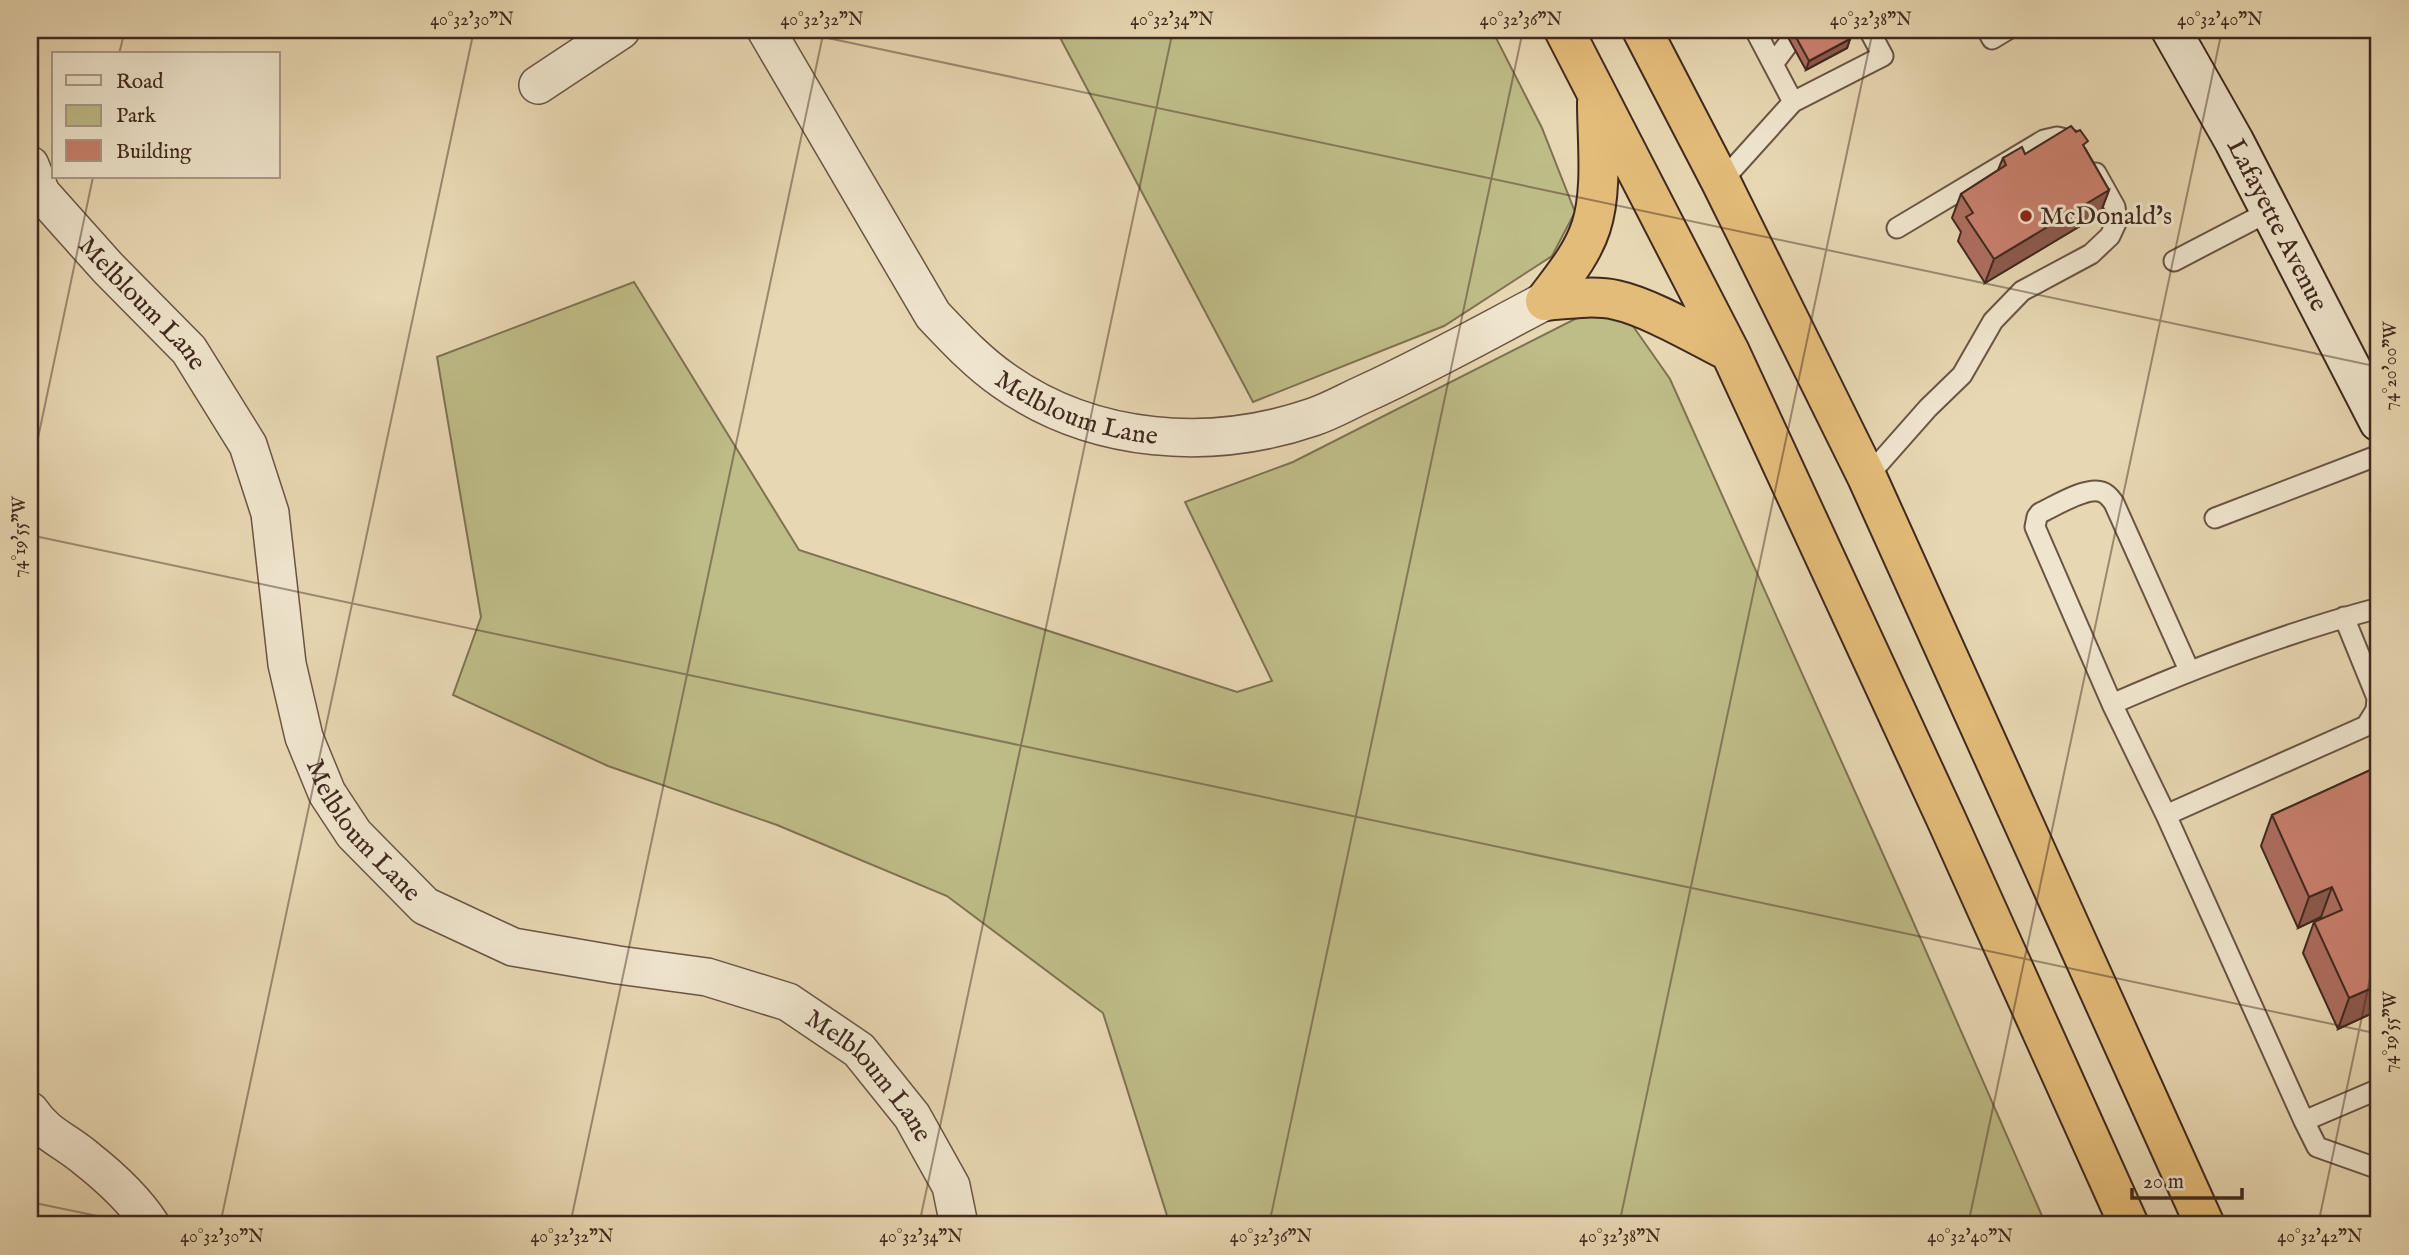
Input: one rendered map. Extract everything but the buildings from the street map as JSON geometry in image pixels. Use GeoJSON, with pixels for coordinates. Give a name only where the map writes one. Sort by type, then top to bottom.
{"type":"FeatureCollection","features":[{"type":"Feature","properties":{"kind":"highway"},"geometry":{"type":"LineString","coordinates":[[1564,30],[1730,352],[1947,821],[2129,1225]]}},
{"type":"Feature","properties":{"kind":"highway"},"geometry":{"type":"LineString","coordinates":[[1642,30],[1721,182],[1867,477],[2205,1225]]}},
{"type":"Feature","properties":{"kind":"highway"},"geometry":{"type":"LineString","coordinates":[[1545,301],[1580,251],[1591,227],[1597,198],[1597,96]]}},
{"type":"Feature","properties":{"kind":"highway"},"geometry":{"type":"LineString","coordinates":[[1545,301],[1585,298],[1616,300],[1648,312],[1730,352]]}},
{"type":"Feature","properties":{"kind":"street"},"geometry":{"type":"LineString","coordinates":[[538,85],[621,30]]}},
{"type":"Feature","properties":{"kind":"street","name":"Melbloum Lane"},"geometry":{"type":"LineString","coordinates":[[766,30],[933,315],[967,350],[1003,380],[1042,404],[1084,420],[1132,433],[1182,439],[1266,431],[1315,416],[1398,378],[1545,301]]}},
{"type":"Feature","properties":{"kind":"street","name":"Lafayette Avenue"},"geometry":{"type":"LineString","coordinates":[[2171,30],[2270,211],[2379,422]]}},
{"type":"Feature","properties":{"kind":"street","name":"Melbloum Lane"},"geometry":{"type":"LineString","coordinates":[[30,165],[41,193],[108,268],[189,350],[248,445],[270,513],[287,664],[304,737],[327,793],[354,834],[425,906],[513,947],[707,977],[788,1002],[859,1050],[912,1116],[951,1186],[959,1225]]}},
{"type":"Feature","properties":{"kind":"street"},"geometry":{"type":"LineString","coordinates":[[33,1120],[86,1158],[137,1204],[150,1225]]}},
{"type":"Feature","properties":{"kind":"lane"},"geometry":{"type":"LineString","coordinates":[[1755,30],[1793,102]]}},
{"type":"Feature","properties":{"kind":"lane"},"geometry":{"type":"LineString","coordinates":[[1721,182],[1793,102],[1883,56],[1869,30]]}},
{"type":"Feature","properties":{"kind":"lane"},"geometry":{"type":"LineString","coordinates":[[1987,30],[1992,39],[2007,30]]}},
{"type":"Feature","properties":{"kind":"lane"},"geometry":{"type":"LineString","coordinates":[[1773,64],[1791,40]]}},
{"type":"Feature","properties":{"kind":"lane"},"geometry":{"type":"LineString","coordinates":[[1867,477],[1928,408],[1962,375],[1993,321],[2022,291],[2091,254],[2110,236],[2116,221],[2115,207],[2082,146],[2071,139],[2057,137],[2044,140],[1897,228]]}},
{"type":"Feature","properties":{"kind":"lane"},"geometry":{"type":"LineString","coordinates":[[2174,261],[2270,211]]}},
{"type":"Feature","properties":{"kind":"lane"},"geometry":{"type":"LineString","coordinates":[[2215,518],[2379,455]]}},
{"type":"Feature","properties":{"kind":"lane"},"geometry":{"type":"LineString","coordinates":[[2189,670],[2114,503],[2099,491],[2085,492],[2040,513],[2035,527],[2112,704],[2317,1147],[2379,1169]]}},
{"type":"Feature","properties":{"kind":"lane"},"geometry":{"type":"LineString","coordinates":[[2112,704],[2189,670],[2344,617],[2379,608]]}},
{"type":"Feature","properties":{"kind":"lane"},"geometry":{"type":"LineString","coordinates":[[2166,816],[2366,726],[2376,710],[2377,698],[2344,617]]}},
{"type":"Feature","properties":{"kind":"lane"},"geometry":{"type":"LineString","coordinates":[[2304,1121],[2379,1089]]}},
{"type":"Feature","properties":{"kind":"green space"},"geometry":{"type":"Polygon","coordinates":[[[1056,30],[1492,30],[1542,128],[1575,212],[1552,256],[1444,326],[1253,402],[1056,30]]]}},
{"type":"Feature","properties":{"kind":"green space"},"geometry":{"type":"Polygon","coordinates":[[[634,282],[799,550],[1237,692],[1272,681],[1185,502],[1293,462],[1577,318],[1604,311],[1628,319],[1670,379],[2046,1225],[1170,1225],[1103,1013],[947,896],[777,825],[608,766],[453,695],[481,617],[437,357],[634,282]]]}},
{"type":"Feature","properties":{"kind":"place","name":"McDonald's"},"geometry":{"type":"Point","coordinates":[2026,216]}}]}
